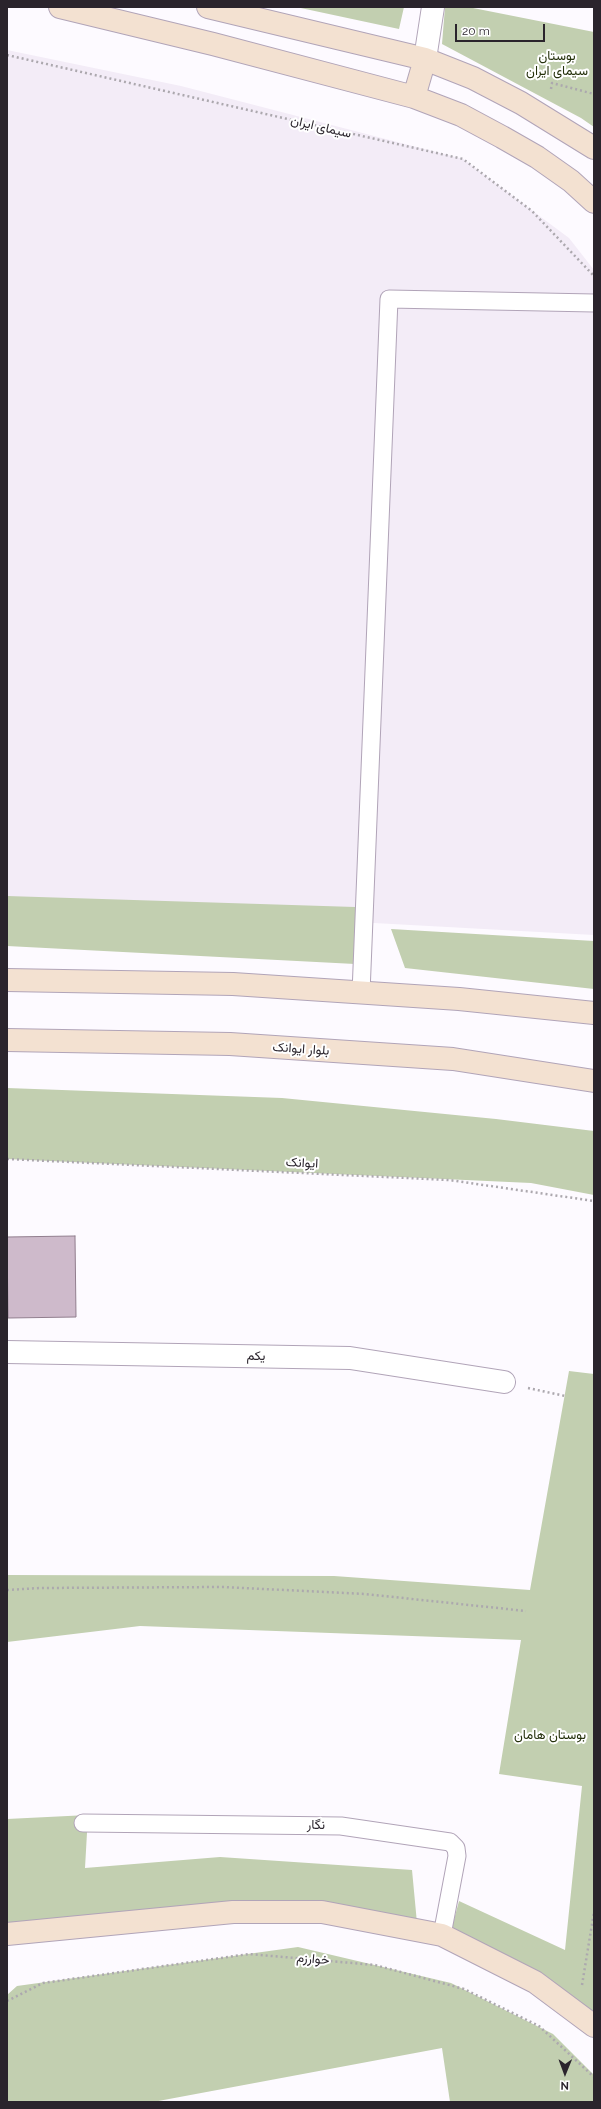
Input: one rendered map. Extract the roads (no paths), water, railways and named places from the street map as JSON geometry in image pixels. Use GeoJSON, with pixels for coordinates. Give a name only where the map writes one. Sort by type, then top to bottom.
{"type":"FeatureCollection","features":[{"type":"Feature","properties":{"kind":"street"},"geometry":{"type":"LineString","coordinates":[[60,7],[228,47],[414,97],[461,115],[537,157],[571,181],[594,202]]}},
{"type":"Feature","properties":{"kind":"street"},"geometry":{"type":"LineString","coordinates":[[208,7],[425,59],[473,78],[521,102],[594,148]]}},
{"type":"Feature","properties":{"kind":"street"},"geometry":{"type":"LineString","coordinates":[[414,97],[425,59],[433,7]]}},
{"type":"Feature","properties":{"kind":"street"},"geometry":{"type":"LineString","coordinates":[[7,980],[232,984],[459,999],[594,1014]]}},
{"type":"Feature","properties":{"kind":"street","name":"بلوار ایوانک"},"geometry":{"type":"LineString","coordinates":[[7,1040],[238,1044],[453,1059],[594,1081]]}},
{"type":"Feature","properties":{"kind":"street","name":"یکم"},"geometry":{"type":"LineString","coordinates":[[7,1352],[350,1358],[504,1382]]}},
{"type":"Feature","properties":{"kind":"street"},"geometry":{"type":"LineString","coordinates":[[7,1934],[233,1912],[322,1912],[442,1935],[535,1982],[586,2020]]}},
{"type":"Feature","properties":{"kind":"lane"},"geometry":{"type":"LineString","coordinates":[[361,993],[389,299],[594,303]]}},
{"type":"Feature","properties":{"kind":"lane","name":"نگار"},"geometry":{"type":"LineString","coordinates":[[84,1823],[341,1826],[450,1842],[456,1848],[457,1856],[442,1935]]}},
{"type":"Feature","properties":{"kind":"park label","name":"بوستان سیمای ایران"},"geometry":{"type":"Point","coordinates":[557,64]}},
{"type":"Feature","properties":{"kind":"park label","name":"بوستان هامان"},"geometry":{"type":"Point","coordinates":[550,1735]}}]}
